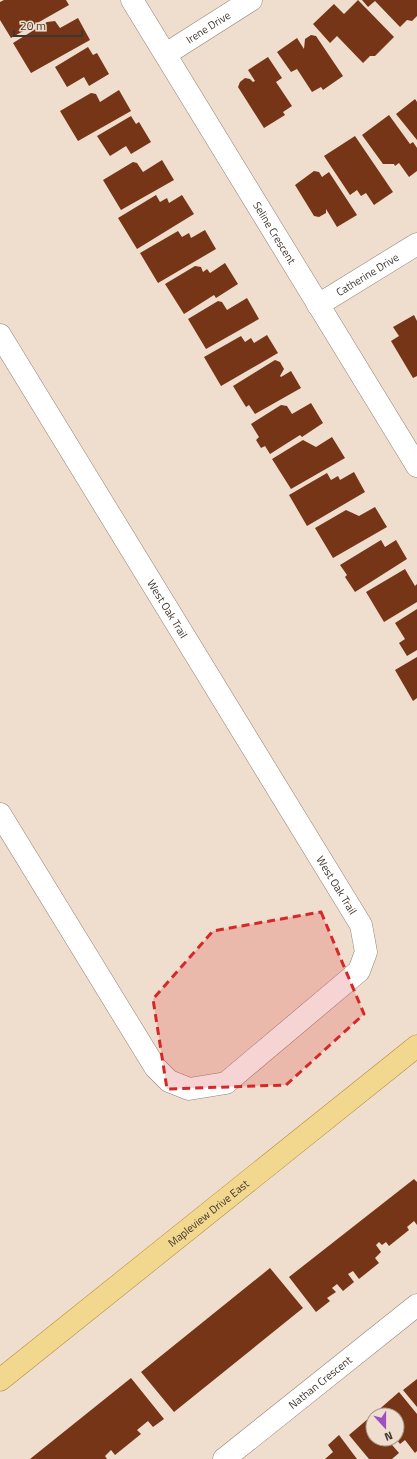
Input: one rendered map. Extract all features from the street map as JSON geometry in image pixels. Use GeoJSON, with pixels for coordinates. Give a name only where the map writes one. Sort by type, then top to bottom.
{"type":"FeatureCollection","features":[{"type":"Feature","properties":{"kind":"main road","name":"Mapleview Drive East"},"geometry":{"type":"LineString","coordinates":[[0,1380],[417,1046]]}},
{"type":"Feature","properties":{"kind":"street","name":"Seline Crescent"},"geometry":{"type":"LineString","coordinates":[[132,0],[417,466]]}},
{"type":"Feature","properties":{"kind":"street","name":"Irene Drive"},"geometry":{"type":"LineString","coordinates":[[166,54],[251,0]]}},
{"type":"Feature","properties":{"kind":"street","name":"Catherine Drive"},"geometry":{"type":"LineString","coordinates":[[318,305],[417,244]]}},
{"type":"Feature","properties":{"kind":"street","name":"West Oak Trail"},"geometry":{"type":"LineString","coordinates":[[0,335],[361,925],[366,952],[359,971],[226,1083],[188,1089],[169,1082],[155,1067],[0,814]]}},
{"type":"Feature","properties":{"kind":"street","name":"Nathan Crescent"},"geometry":{"type":"LineString","coordinates":[[224,1459],[417,1306]]}},
{"type":"Feature","properties":{"kind":"highlighted area"},"geometry":{"type":"Polygon","coordinates":[[[321,912],[364,1014],[286,1085],[167,1089],[153,999],[213,931],[321,912]]]}},
{"type":"Feature","properties":{"kind":"building"},"geometry":{"type":"Polygon","coordinates":[[[4,0],[66,0],[69,5],[11,38],[0,20],[0,2],[4,0]]]}},
{"type":"Feature","properties":{"kind":"building"},"geometry":{"type":"Polygon","coordinates":[[[358,0],[394,37],[375,56],[370,56],[363,63],[337,36],[330,43],[313,24],[334,4],[344,14],[358,0]]]}},
{"type":"Feature","properties":{"kind":"building"},"geometry":{"type":"Polygon","coordinates":[[[362,0],[417,0],[417,16],[412,21],[407,20],[400,27],[375,1],[368,7],[362,0]]]}},
{"type":"Feature","properties":{"kind":"building"},"geometry":{"type":"Polygon","coordinates":[[[78,18],[90,40],[31,73],[13,43],[47,22],[55,21],[60,28],[78,18]]]}},
{"type":"Feature","properties":{"kind":"building"},"geometry":{"type":"Polygon","coordinates":[[[311,35],[316,36],[343,76],[323,90],[321,87],[312,92],[297,69],[291,72],[277,52],[297,38],[304,49],[305,39],[311,35]]]}},
{"type":"Feature","properties":{"kind":"building"},"geometry":{"type":"Polygon","coordinates":[[[88,47],[93,55],[97,53],[109,74],[89,86],[84,77],[67,87],[55,67],[88,47]]]}},
{"type":"Feature","properties":{"kind":"building"},"geometry":{"type":"Polygon","coordinates":[[[268,57],[282,78],[276,82],[292,106],[283,112],[285,115],[264,128],[238,87],[240,82],[245,78],[250,79],[253,82],[255,81],[248,70],[268,57]]]}},
{"type":"Feature","properties":{"kind":"building"},"geometry":{"type":"Polygon","coordinates":[[[119,90],[131,111],[78,141],[60,111],[91,93],[96,94],[100,102],[119,90]]]}},
{"type":"Feature","properties":{"kind":"building"},"geometry":{"type":"Polygon","coordinates":[[[415,99],[417,102],[417,140],[396,114],[415,99]]]}},
{"type":"Feature","properties":{"kind":"building"},"geometry":{"type":"Polygon","coordinates":[[[389,115],[410,144],[413,142],[417,148],[417,171],[409,177],[399,163],[395,166],[394,164],[383,164],[362,135],[389,115]]]}},
{"type":"Feature","properties":{"kind":"building"},"geometry":{"type":"Polygon","coordinates":[[[131,116],[136,124],[139,122],[151,142],[131,154],[126,146],[110,156],[97,136],[131,116]]]}},
{"type":"Feature","properties":{"kind":"building"},"geometry":{"type":"Polygon","coordinates":[[[355,136],[393,192],[374,205],[366,193],[361,196],[357,190],[350,195],[324,156],[355,136]]]}},
{"type":"Feature","properties":{"kind":"building"},"geometry":{"type":"Polygon","coordinates":[[[162,160],[174,180],[121,210],[103,180],[133,162],[137,163],[143,172],[162,160]]]}},
{"type":"Feature","properties":{"kind":"building"},"geometry":{"type":"Polygon","coordinates":[[[314,171],[319,172],[322,177],[329,172],[357,215],[337,227],[326,209],[326,213],[319,217],[314,216],[295,185],[314,171]]]}},
{"type":"Feature","properties":{"kind":"building"},"geometry":{"type":"Polygon","coordinates":[[[156,195],[160,202],[167,198],[169,203],[182,195],[194,214],[137,249],[118,218],[156,195]]]}},
{"type":"Feature","properties":{"kind":"building"},"geometry":{"type":"Polygon","coordinates":[[[205,230],[216,249],[158,283],[140,253],[178,231],[182,237],[189,233],[191,238],[205,230]]]}},
{"type":"Feature","properties":{"kind":"building"},"geometry":{"type":"Polygon","coordinates":[[[225,263],[238,284],[216,298],[214,295],[184,314],[165,284],[195,266],[201,267],[203,272],[207,269],[210,273],[225,263]]]}},
{"type":"Feature","properties":{"kind":"building"},"geometry":{"type":"Polygon","coordinates":[[[247,298],[259,319],[206,349],[188,319],[218,301],[222,302],[227,310],[247,298]]]}},
{"type":"Feature","properties":{"kind":"building"},"geometry":{"type":"Polygon","coordinates":[[[414,315],[417,321],[417,376],[413,378],[391,341],[399,336],[393,327],[414,315]]]}},
{"type":"Feature","properties":{"kind":"building"},"geometry":{"type":"Polygon","coordinates":[[[267,335],[278,353],[221,386],[204,357],[241,336],[245,342],[251,338],[254,343],[267,335]]]}},
{"type":"Feature","properties":{"kind":"building"},"geometry":{"type":"Polygon","coordinates":[[[275,360],[280,362],[284,369],[280,376],[281,377],[291,371],[301,388],[255,414],[249,405],[246,407],[233,386],[275,360]]]}},
{"type":"Feature","properties":{"kind":"building"},"geometry":{"type":"Polygon","coordinates":[[[311,403],[323,423],[302,437],[300,435],[270,454],[265,446],[261,448],[256,440],[259,437],[251,424],[281,405],[287,406],[292,414],[311,403]]]}},
{"type":"Feature","properties":{"kind":"building"},"geometry":{"type":"Polygon","coordinates":[[[332,437],[345,458],[291,489],[272,459],[303,440],[316,447],[332,437]]]}},
{"type":"Feature","properties":{"kind":"building"},"geometry":{"type":"Polygon","coordinates":[[[354,472],[365,492],[307,526],[289,495],[327,473],[331,480],[338,476],[340,480],[354,472]]]}},
{"type":"Feature","properties":{"kind":"building"},"geometry":{"type":"Polygon","coordinates":[[[375,507],[387,527],[333,558],[315,528],[346,510],[359,516],[375,507]]]}},
{"type":"Feature","properties":{"kind":"building"},"geometry":{"type":"Polygon","coordinates":[[[381,540],[385,547],[396,540],[407,559],[355,592],[345,577],[347,575],[340,565],[381,540]]]}},
{"type":"Feature","properties":{"kind":"building"},"geometry":{"type":"Polygon","coordinates":[[[405,569],[415,586],[417,584],[417,602],[384,622],[366,592],[405,569]]]}},
{"type":"Feature","properties":{"kind":"building"},"geometry":{"type":"Polygon","coordinates":[[[417,609],[417,650],[407,656],[399,643],[405,639],[395,623],[417,609]]]}},
{"type":"Feature","properties":{"kind":"building"},"geometry":{"type":"Polygon","coordinates":[[[417,657],[417,698],[413,701],[395,670],[417,657]]]}},
{"type":"Feature","properties":{"kind":"building"},"geometry":{"type":"Polygon","coordinates":[[[414,1179],[417,1182],[417,1225],[414,1221],[407,1227],[409,1230],[389,1246],[386,1242],[382,1245],[379,1242],[376,1245],[381,1252],[375,1258],[379,1263],[359,1279],[353,1271],[348,1274],[354,1282],[343,1291],[337,1284],[332,1288],[336,1292],[327,1298],[330,1301],[316,1312],[289,1277],[414,1179]]]}},
{"type":"Feature","properties":{"kind":"building"},"geometry":{"type":"Polygon","coordinates":[[[270,1268],[303,1308],[174,1412],[141,1372],[270,1268]]]}},
{"type":"Feature","properties":{"kind":"building"},"geometry":{"type":"Polygon","coordinates":[[[131,1378],[164,1419],[153,1427],[148,1421],[137,1430],[141,1434],[115,1455],[111,1450],[105,1456],[107,1459],[30,1459],[131,1378]]]}},
{"type":"Feature","properties":{"kind":"building"},"geometry":{"type":"Polygon","coordinates":[[[417,1379],[417,1407],[403,1390],[417,1379]]]}},
{"type":"Feature","properties":{"kind":"building"},"geometry":{"type":"Polygon","coordinates":[[[399,1392],[417,1414],[417,1451],[415,1453],[405,1440],[405,1407],[382,1407],[399,1392]]]}},
{"type":"Feature","properties":{"kind":"building"},"geometry":{"type":"Polygon","coordinates":[[[365,1421],[365,1447],[394,1447],[399,1453],[392,1459],[369,1459],[349,1435],[365,1421]]]}},
{"type":"Feature","properties":{"kind":"building"},"geometry":{"type":"Polygon","coordinates":[[[339,1435],[357,1459],[325,1459],[333,1452],[328,1445],[339,1435]]]}}]}
